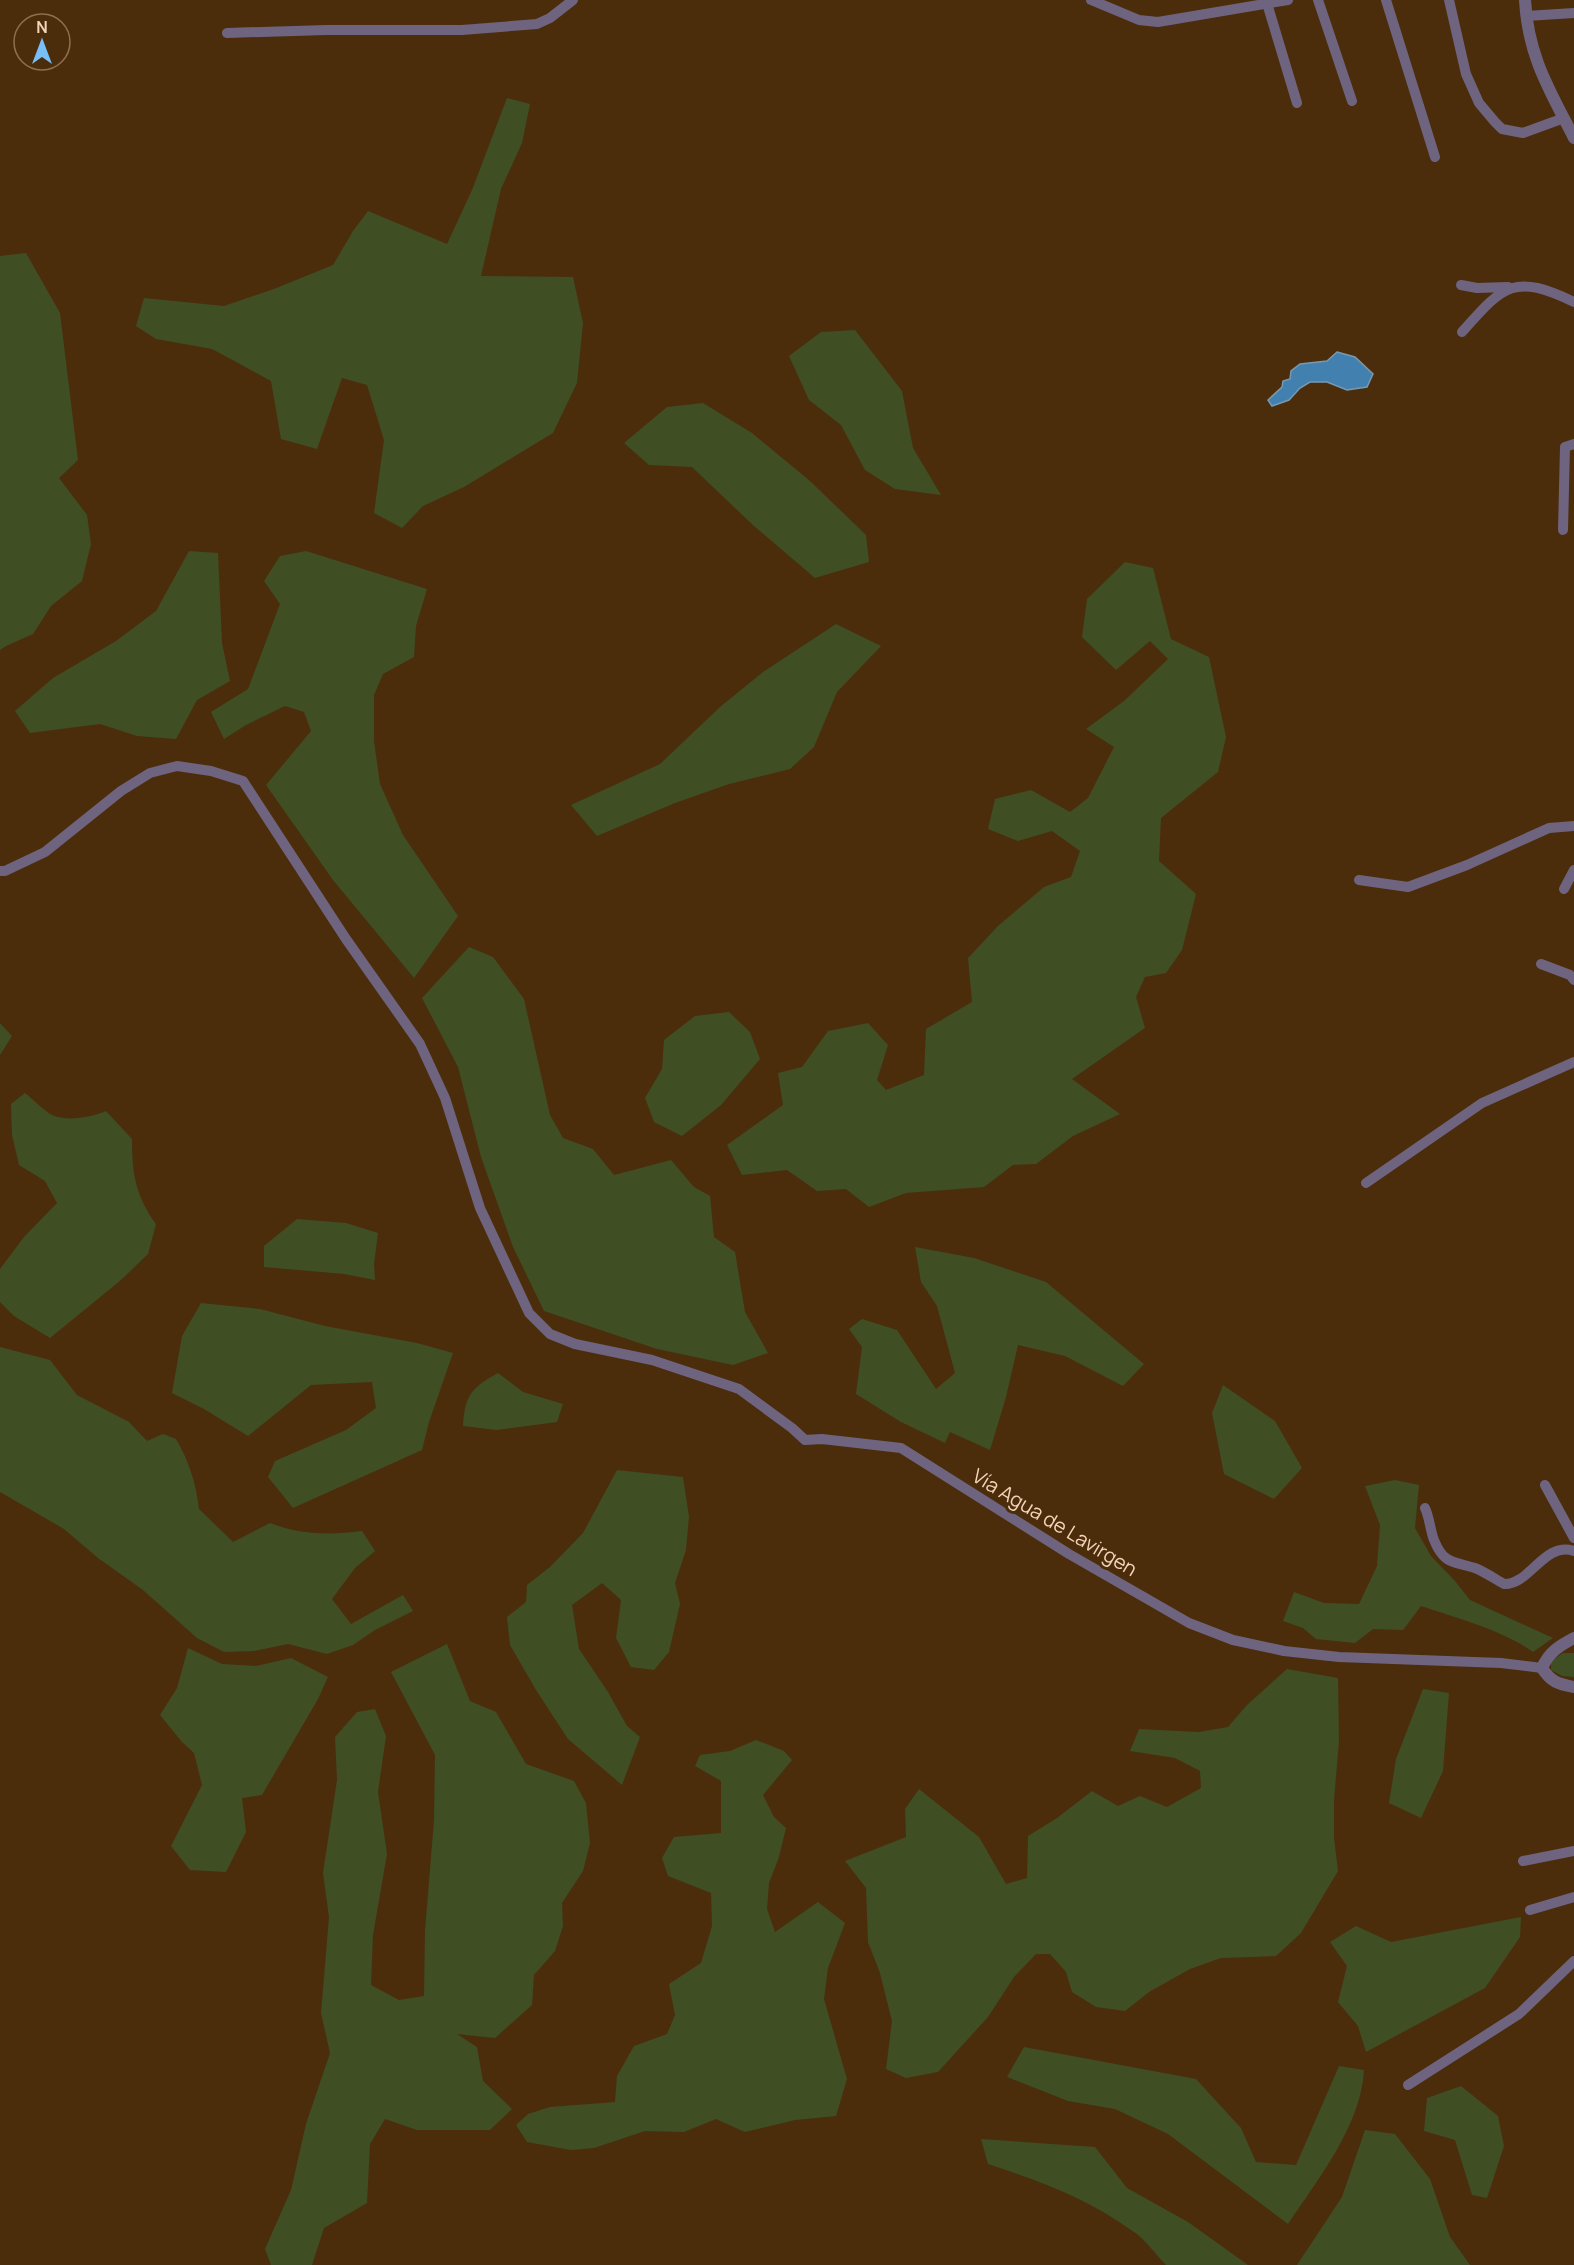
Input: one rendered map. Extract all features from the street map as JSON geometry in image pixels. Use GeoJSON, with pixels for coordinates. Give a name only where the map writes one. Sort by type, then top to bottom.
{"type":"FeatureCollection","features":[{"type":"Feature","properties":{"kind":"street"},"geometry":{"type":"LineString","coordinates":[[227,33],[462,30],[537,24],[550,18],[573,0]]}},
{"type":"Feature","properties":{"kind":"street"},"geometry":{"type":"LineString","coordinates":[[1091,0],[1138,20],[1158,22],[1288,0]]}},
{"type":"Feature","properties":{"kind":"street"},"geometry":{"type":"LineString","coordinates":[[1318,0],[1352,101]]}},
{"type":"Feature","properties":{"kind":"street"},"geometry":{"type":"LineString","coordinates":[[1386,0],[1436,157]]}},
{"type":"Feature","properties":{"kind":"street"},"geometry":{"type":"LineString","coordinates":[[1449,0],[1466,74],[1479,103],[1495,122],[1502,129],[1523,132],[1564,118]]}},
{"type":"Feature","properties":{"kind":"street"},"geometry":{"type":"LineString","coordinates":[[1525,0],[1533,53],[1574,138]]}},
{"type":"Feature","properties":{"kind":"street"},"geometry":{"type":"LineString","coordinates":[[1267,2],[1297,104]]}},
{"type":"Feature","properties":{"kind":"street"},"geometry":{"type":"LineString","coordinates":[[1526,15],[1574,13]]}},
{"type":"Feature","properties":{"kind":"street"},"geometry":{"type":"LineString","coordinates":[[1461,285],[1477,288],[1528,286],[1545,289],[1574,302]]}},
{"type":"Feature","properties":{"kind":"street"},"geometry":{"type":"LineString","coordinates":[[1462,332],[1488,302],[1509,287]]}},
{"type":"Feature","properties":{"kind":"street"},"geometry":{"type":"LineString","coordinates":[[1563,530],[1565,447],[1574,444]]}},
{"type":"Feature","properties":{"kind":"street","name":"Vía Agua de Lavirgen"},"geometry":{"type":"LineString","coordinates":[[0,871],[5,871],[45,852],[121,792],[150,773],[177,766],[211,771],[243,781],[346,939],[420,1044],[445,1098],[480,1208],[529,1313],[550,1334],[576,1344],[652,1360],[739,1389],[776,1415],[805,1440],[822,1439],[901,1448],[1069,1554],[1189,1623],[1233,1640],[1284,1651],[1339,1657],[1501,1663],[1542,1668]]}},
{"type":"Feature","properties":{"kind":"street"},"geometry":{"type":"LineString","coordinates":[[1359,880],[1408,886],[1467,865],[1549,828],[1574,826]]}},
{"type":"Feature","properties":{"kind":"street"},"geometry":{"type":"LineString","coordinates":[[1564,889],[1574,870]]}},
{"type":"Feature","properties":{"kind":"street"},"geometry":{"type":"LineString","coordinates":[[1541,964],[1570,975],[1574,980]]}},
{"type":"Feature","properties":{"kind":"street"},"geometry":{"type":"LineString","coordinates":[[1366,1183],[1482,1103],[1574,1062]]}},
{"type":"Feature","properties":{"kind":"street"},"geometry":{"type":"LineString","coordinates":[[1545,1485],[1574,1538],[1574,1545]]}},
{"type":"Feature","properties":{"kind":"street"},"geometry":{"type":"LineString","coordinates":[[1425,1508],[1431,1522],[1433,1538],[1442,1555],[1453,1563],[1474,1567],[1504,1584],[1517,1581],[1547,1556],[1560,1550],[1574,1551]]}},
{"type":"Feature","properties":{"kind":"street"},"geometry":{"type":"LineString","coordinates":[[1574,1638],[1554,1649],[1547,1656],[1542,1668],[1548,1678],[1556,1684],[1574,1687]]}},
{"type":"Feature","properties":{"kind":"street"},"geometry":{"type":"LineString","coordinates":[[1523,1861],[1574,1851]]}},
{"type":"Feature","properties":{"kind":"street"},"geometry":{"type":"LineString","coordinates":[[1530,1910],[1574,1897]]}},
{"type":"Feature","properties":{"kind":"street"},"geometry":{"type":"LineString","coordinates":[[1408,2085],[1519,2014],[1574,1961]]}},
{"type":"Feature","properties":{"kind":"green space"},"geometry":{"type":"Polygon","coordinates":[[[507,98],[530,104],[522,143],[501,189],[481,276],[573,277],[583,323],[577,383],[553,433],[464,487],[423,506],[402,528],[374,513],[384,440],[367,385],[342,378],[317,449],[281,439],[271,381],[212,349],[156,339],[136,326],[144,298],[224,306],[333,265],[368,211],[447,244],[472,190],[507,98]]]}},
{"type":"Feature","properties":{"kind":"green space"},"geometry":{"type":"Polygon","coordinates":[[[26,253],[60,313],[78,460],[59,478],[87,515],[91,544],[82,581],[51,606],[33,634],[0,650],[0,256],[26,253]]]}},
{"type":"Feature","properties":{"kind":"green space"},"geometry":{"type":"Polygon","coordinates":[[[855,330],[902,391],[913,448],[941,495],[895,489],[865,470],[841,425],[809,400],[789,356],[821,332],[855,330]]]}},
{"type":"Feature","properties":{"kind":"green space"},"geometry":{"type":"Polygon","coordinates":[[[703,403],[752,433],[810,481],[866,535],[869,562],[815,578],[754,526],[692,467],[649,465],[624,443],[667,407],[703,403]]]}},
{"type":"Feature","properties":{"kind":"green space"},"geometry":{"type":"Polygon","coordinates":[[[189,551],[218,553],[222,643],[230,681],[197,700],[176,739],[137,736],[100,724],[30,733],[15,711],[53,678],[116,641],[156,611],[189,551]]]}},
{"type":"Feature","properties":{"kind":"green space"},"geometry":{"type":"Polygon","coordinates":[[[306,551],[427,589],[416,626],[414,657],[383,674],[374,695],[374,741],[380,784],[403,835],[458,916],[414,978],[333,880],[266,785],[311,731],[304,712],[285,706],[246,725],[224,739],[211,712],[248,689],[280,604],[264,581],[280,556],[306,551]]]}},
{"type":"Feature","properties":{"kind":"green space"},"geometry":{"type":"Polygon","coordinates":[[[1125,562],[1153,568],[1171,639],[1209,657],[1226,737],[1218,772],[1161,818],[1159,861],[1196,894],[1182,950],[1166,973],[1145,977],[1136,997],[1145,1028],[1072,1079],[1120,1114],[1073,1136],[1036,1164],[1013,1165],[984,1187],[906,1193],[869,1207],[846,1189],[817,1191],[787,1170],[742,1175],[727,1145],[783,1105],[778,1073],[802,1067],[828,1031],[868,1023],[888,1045],[877,1080],[886,1090],[924,1075],[926,1029],[972,1002],[968,958],[998,926],[1044,887],[1071,877],[1080,851],[1052,831],[1018,841],[988,829],[995,799],[1031,790],[1070,812],[1088,798],[1114,747],[1086,729],[1124,701],[1168,659],[1150,641],[1116,670],[1082,637],[1087,599],[1125,562]]]}},
{"type":"Feature","properties":{"kind":"green space"},"geometry":{"type":"Polygon","coordinates":[[[836,624],[881,646],[837,692],[814,747],[790,769],[729,784],[675,803],[597,836],[571,805],[660,764],[720,707],[763,672],[836,624]]]}},
{"type":"Feature","properties":{"kind":"green space"},"geometry":{"type":"Polygon","coordinates":[[[469,947],[493,957],[524,999],[550,1115],[563,1138],[593,1149],[614,1175],[671,1160],[694,1187],[710,1196],[714,1237],[735,1252],[745,1312],[768,1353],[733,1365],[657,1349],[544,1311],[513,1247],[481,1157],[458,1067],[422,998],[469,947]]]}},
{"type":"Feature","properties":{"kind":"green space"},"geometry":{"type":"Polygon","coordinates":[[[729,1012],[750,1032],[760,1059],[721,1105],[682,1136],[654,1122],[645,1098],[662,1069],[664,1040],[695,1016],[729,1012]]]}},
{"type":"Feature","properties":{"kind":"green space"},"geometry":{"type":"Polygon","coordinates":[[[0,1023],[12,1036],[0,1055],[0,1023]]]}},
{"type":"Feature","properties":{"kind":"green space"},"geometry":{"type":"Polygon","coordinates":[[[25,1093],[49,1113],[58,1117],[79,1118],[106,1111],[132,1139],[136,1183],[143,1203],[156,1224],[148,1254],[121,1280],[50,1338],[14,1316],[0,1302],[0,1269],[24,1237],[57,1203],[45,1181],[19,1165],[12,1135],[11,1104],[25,1093]]]}},
{"type":"Feature","properties":{"kind":"green space"},"geometry":{"type":"Polygon","coordinates":[[[297,1219],[346,1223],[378,1233],[374,1264],[375,1280],[344,1274],[264,1267],[264,1246],[297,1219]]]}},
{"type":"Feature","properties":{"kind":"green space"},"geometry":{"type":"Polygon","coordinates":[[[915,1247],[974,1258],[1046,1282],[1144,1364],[1123,1386],[1065,1356],[1018,1345],[1006,1397],[990,1450],[950,1432],[945,1443],[901,1422],[856,1394],[862,1347],[849,1329],[862,1319],[897,1330],[936,1389],[955,1373],[937,1306],[921,1282],[915,1247]]]}},
{"type":"Feature","properties":{"kind":"green space"},"geometry":{"type":"Polygon","coordinates":[[[201,1303],[260,1309],[325,1326],[417,1343],[453,1353],[429,1422],[422,1450],[293,1508],[268,1477],[275,1461],[346,1430],[376,1408],[372,1382],[311,1385],[248,1436],[204,1409],[172,1393],[182,1336],[201,1303]]]}},
{"type":"Feature","properties":{"kind":"green space"},"geometry":{"type":"Polygon","coordinates":[[[0,1347],[50,1360],[77,1395],[129,1422],[147,1441],[163,1434],[176,1439],[191,1472],[199,1509],[233,1542],[270,1523],[292,1530],[316,1533],[362,1531],[375,1551],[355,1568],[332,1599],[351,1624],[403,1595],[413,1611],[375,1630],[353,1645],[327,1654],[288,1644],[254,1651],[224,1652],[197,1638],[143,1590],[98,1558],[64,1529],[0,1492],[0,1347]]]}},
{"type":"Feature","properties":{"kind":"green space"},"geometry":{"type":"Polygon","coordinates":[[[498,1373],[523,1392],[563,1404],[557,1422],[497,1430],[463,1426],[471,1393],[481,1383],[498,1373]]]}},
{"type":"Feature","properties":{"kind":"green space"},"geometry":{"type":"Polygon","coordinates":[[[1223,1385],[1275,1421],[1302,1468],[1274,1499],[1224,1474],[1212,1413],[1223,1385]]]}},
{"type":"Feature","properties":{"kind":"green space"},"geometry":{"type":"Polygon","coordinates":[[[617,1470],[683,1477],[689,1517],[686,1550],[675,1583],[680,1604],[669,1652],[654,1670],[631,1667],[616,1638],[621,1600],[602,1583],[572,1605],[579,1649],[608,1692],[627,1726],[640,1737],[622,1785],[568,1739],[510,1645],[507,1617],[526,1602],[527,1585],[550,1567],[583,1533],[617,1470]]]}},
{"type":"Feature","properties":{"kind":"green space"},"geometry":{"type":"Polygon","coordinates":[[[1395,1480],[1419,1485],[1415,1528],[1431,1556],[1470,1600],[1553,1638],[1533,1652],[1493,1631],[1421,1606],[1403,1630],[1373,1629],[1355,1643],[1316,1639],[1303,1628],[1283,1621],[1294,1592],[1324,1603],[1359,1604],[1377,1566],[1380,1525],[1365,1486],[1395,1480]]]}},
{"type":"Feature","properties":{"kind":"green space"},"geometry":{"type":"Polygon","coordinates":[[[447,1644],[470,1701],[496,1712],[526,1764],[574,1781],[586,1803],[590,1843],[583,1871],[562,1903],[563,1926],[555,1951],[534,1975],[532,2005],[495,2038],[457,2034],[477,2047],[483,2081],[512,2109],[490,2130],[417,2130],[385,2119],[370,2144],[367,2203],[324,2228],[312,2265],[271,2265],[265,2249],[291,2190],[306,2124],[330,2053],[321,2013],[329,1917],[323,1873],[337,1780],[335,1737],[357,1712],[375,1709],[386,1736],[378,1792],[387,1854],[373,1935],[371,1985],[399,2000],[424,1996],[425,1931],[434,1820],[435,1755],[391,1672],[447,1644]]]}},
{"type":"Feature","properties":{"kind":"green space"},"geometry":{"type":"Polygon","coordinates":[[[188,1648],[222,1664],[256,1666],[291,1658],[328,1677],[318,1699],[262,1795],[242,1798],[246,1832],[226,1872],[190,1870],[171,1846],[202,1785],[194,1753],[160,1715],[177,1688],[188,1648]]]}},
{"type":"Feature","properties":{"kind":"green space"},"geometry":{"type":"Polygon","coordinates":[[[1563,1653],[1574,1653],[1574,1677],[1562,1676],[1551,1670],[1551,1661],[1563,1653]]]}},
{"type":"Feature","properties":{"kind":"green space"},"geometry":{"type":"Polygon","coordinates":[[[1287,1669],[1338,1678],[1339,1741],[1334,1800],[1334,1838],[1338,1871],[1301,1933],[1276,1956],[1221,1958],[1190,1969],[1149,1992],[1125,2011],[1096,2007],[1072,1992],[1066,1972],[1050,1954],[1036,1954],[1014,1977],[988,2017],[938,2072],[906,2078],[886,2069],[892,2021],[880,1973],[868,1942],[866,1888],[845,1861],[906,1837],[905,1809],[919,1789],[979,1837],[1006,1884],[1027,1878],[1028,1836],[1057,1818],[1092,1791],[1118,1806],[1140,1796],[1167,1807],[1201,1788],[1200,1771],[1175,1758],[1130,1751],[1139,1729],[1199,1732],[1228,1727],[1247,1705],[1287,1669]]]}},
{"type":"Feature","properties":{"kind":"green space"},"geometry":{"type":"Polygon","coordinates":[[[1423,1689],[1449,1693],[1443,1771],[1421,1818],[1389,1803],[1396,1759],[1423,1689]]]}},
{"type":"Feature","properties":{"kind":"green space"},"geometry":{"type":"Polygon","coordinates":[[[756,1740],[784,1751],[792,1760],[763,1795],[774,1817],[786,1828],[779,1857],[769,1883],[767,1909],[775,1932],[818,1902],[845,1923],[828,1968],[824,1999],[847,2079],[836,2116],[795,2120],[745,2132],[716,2119],[684,2132],[645,2131],[594,2148],[571,2150],[527,2142],[516,2125],[528,2114],[550,2107],[615,2102],[617,2076],[634,2046],[667,2034],[675,2015],[669,1984],[701,1963],[712,1926],[711,1893],[668,1876],[662,1858],[674,1837],[721,1833],[721,1781],[695,1766],[700,1755],[730,1751],[756,1740]]]}},
{"type":"Feature","properties":{"kind":"green space"},"geometry":{"type":"Polygon","coordinates":[[[1521,1917],[1520,1937],[1485,1988],[1366,2052],[1358,2026],[1338,2002],[1347,1966],[1330,1942],[1356,1926],[1391,1942],[1521,1917]]]}},
{"type":"Feature","properties":{"kind":"green space"},"geometry":{"type":"Polygon","coordinates":[[[1024,2047],[1196,2079],[1241,2128],[1256,2162],[1296,2165],[1339,2066],[1364,2070],[1361,2091],[1347,2131],[1288,2224],[1168,2134],[1115,2109],[1068,2101],[1007,2077],[1024,2047]]]}},
{"type":"Feature","properties":{"kind":"green space"},"geometry":{"type":"Polygon","coordinates":[[[1461,2086],[1498,2116],[1504,2146],[1487,2198],[1472,2195],[1455,2140],[1424,2131],[1427,2098],[1461,2086]]]}},
{"type":"Feature","properties":{"kind":"green space"},"geometry":{"type":"Polygon","coordinates":[[[1365,2130],[1395,2134],[1430,2179],[1450,2237],[1470,2265],[1297,2265],[1342,2197],[1365,2130]]]}},
{"type":"Feature","properties":{"kind":"green space"},"geometry":{"type":"Polygon","coordinates":[[[981,2139],[1095,2147],[1127,2188],[1188,2222],[1248,2265],[1166,2265],[1138,2235],[1100,2210],[1045,2184],[988,2164],[981,2139]]]}},
{"type":"Feature","properties":{"kind":"water"},"geometry":{"type":"Polygon","coordinates":[[[1337,352],[1355,357],[1373,374],[1367,387],[1347,390],[1327,382],[1310,382],[1300,388],[1289,400],[1272,406],[1268,400],[1282,387],[1283,381],[1290,379],[1291,371],[1300,364],[1327,361],[1337,352]]]}}]}
